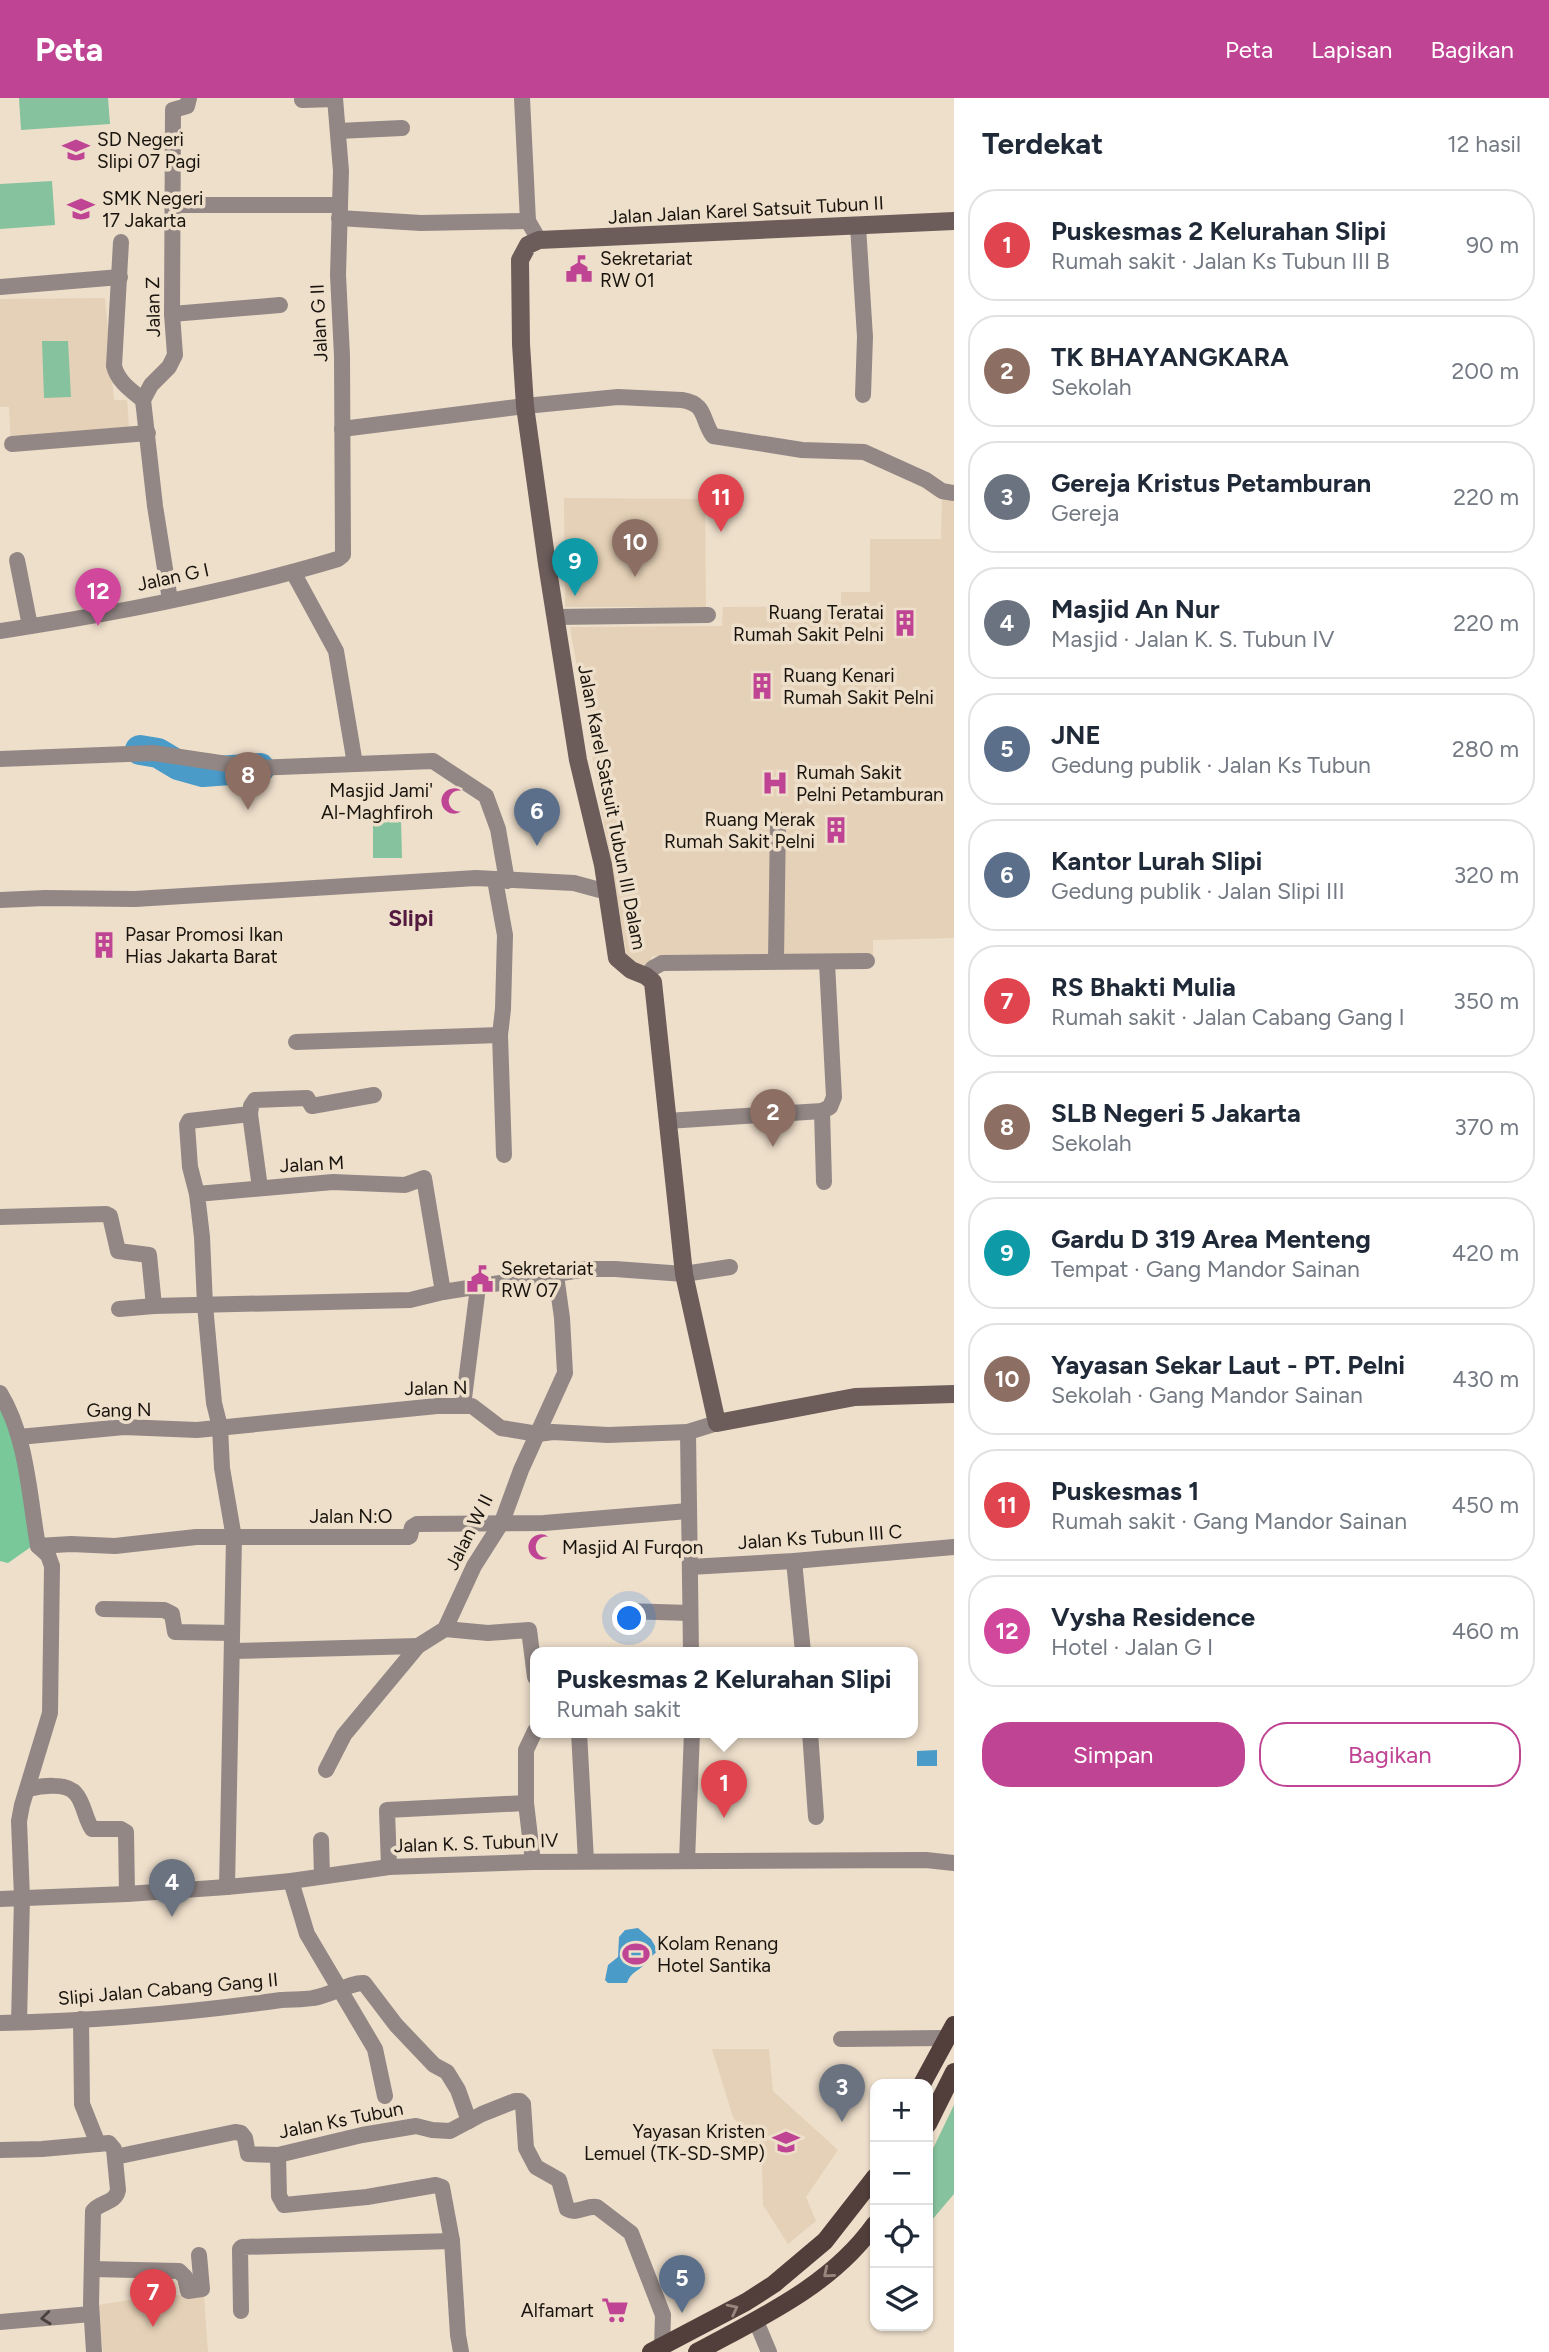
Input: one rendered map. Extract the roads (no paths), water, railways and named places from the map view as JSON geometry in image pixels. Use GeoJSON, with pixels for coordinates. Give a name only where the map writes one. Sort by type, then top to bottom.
{"type":"FeatureCollection","features":[{"type":"Feature","properties":{"kind":"main road"},"geometry":{"type":"LineString","coordinates":[[925,2079],[949,2032]]}},
{"type":"Feature","properties":{"kind":"main road"},"geometry":{"type":"LineString","coordinates":[[933,2114],[954,2072]]}},
{"type":"Feature","properties":{"kind":"main road"},"geometry":{"type":"LineString","coordinates":[[656,2349],[746,2302],[774,2284],[825,2241],[870,2183]]}},
{"type":"Feature","properties":{"kind":"main road"},"geometry":{"type":"LineString","coordinates":[[697,2352],[784,2305],[822,2278],[848,2255],[870,2230]]}},
{"type":"Feature","properties":{"kind":"street","name":"Jalan Z"},"geometry":{"type":"LineString","coordinates":[[143,400],[175,355],[172,314],[173,110],[187,106],[189,98]]}},
{"type":"Feature","properties":{"kind":"street"},"geometry":{"type":"LineString","coordinates":[[302,100],[335,98]]}},
{"type":"Feature","properties":{"kind":"street","name":"Jalan G II"},"geometry":{"type":"LineString","coordinates":[[335,98],[341,171],[338,275],[342,356],[344,546]]}},
{"type":"Feature","properties":{"kind":"street"},"geometry":{"type":"LineString","coordinates":[[522,98],[528,221],[539,240]]}},
{"type":"Feature","properties":{"kind":"street"},"geometry":{"type":"LineString","coordinates":[[338,131],[402,128]]}},
{"type":"Feature","properties":{"kind":"street"},"geometry":{"type":"LineString","coordinates":[[172,205],[339,211],[421,223],[528,221]]}},
{"type":"Feature","properties":{"kind":"street","name":"Jalan Jalan Karel Satsuit Tubun II"},"geometry":{"type":"LineString","coordinates":[[539,240],[954,221]]}},
{"type":"Feature","properties":{"kind":"street"},"geometry":{"type":"LineString","coordinates":[[858,226],[865,337],[863,395]]}},
{"type":"Feature","properties":{"kind":"street","name":"Jalan Karel Satsuit Tubun III Dalam"},"geometry":{"type":"LineString","coordinates":[[539,240],[528,245],[520,260],[520,344],[525,406],[555,617],[578,760],[603,864],[617,958],[631,971],[646,976],[653,982],[684,1274],[717,1423]]}},
{"type":"Feature","properties":{"kind":"street"},"geometry":{"type":"LineString","coordinates":[[121,242],[114,366],[122,383],[143,400],[149,433],[155,506],[170,600]]}},
{"type":"Feature","properties":{"kind":"street"},"geometry":{"type":"LineString","coordinates":[[0,287],[120,277]]}},
{"type":"Feature","properties":{"kind":"street"},"geometry":{"type":"LineString","coordinates":[[172,314],[280,305]]}},
{"type":"Feature","properties":{"kind":"street"},"geometry":{"type":"LineString","coordinates":[[342,429],[618,397],[691,402],[701,407],[713,436],[802,450],[873,454],[926,480],[942,491],[954,494]]}},
{"type":"Feature","properties":{"kind":"street"},"geometry":{"type":"LineString","coordinates":[[12,444],[149,433]]}},
{"type":"Feature","properties":{"kind":"street","name":"Jalan G I"},"geometry":{"type":"LineString","coordinates":[[0,631],[170,600],[293,572],[341,557],[344,546]]}},
{"type":"Feature","properties":{"kind":"street"},"geometry":{"type":"LineString","coordinates":[[17,560],[30,626]]}},
{"type":"Feature","properties":{"kind":"street"},"geometry":{"type":"LineString","coordinates":[[293,572],[336,651],[355,764]]}},
{"type":"Feature","properties":{"kind":"street"},"geometry":{"type":"LineString","coordinates":[[555,617],[708,615]]}},
{"type":"Feature","properties":{"kind":"street"},"geometry":{"type":"LineString","coordinates":[[0,758],[158,753],[254,768],[433,761],[486,796],[498,829],[505,935],[500,1035],[504,1155]]}},
{"type":"Feature","properties":{"kind":"street"},"geometry":{"type":"LineString","coordinates":[[776,961],[778,819]]}},
{"type":"Feature","properties":{"kind":"street"},"geometry":{"type":"LineString","coordinates":[[574,883],[603,864]]}},
{"type":"Feature","properties":{"kind":"street"},"geometry":{"type":"LineString","coordinates":[[0,900],[135,899],[476,878],[574,883],[607,892]]}},
{"type":"Feature","properties":{"kind":"street"},"geometry":{"type":"LineString","coordinates":[[646,976],[662,963],[867,961]]}},
{"type":"Feature","properties":{"kind":"street"},"geometry":{"type":"LineString","coordinates":[[667,1121],[822,1111],[830,1107],[834,1097],[827,963]]}},
{"type":"Feature","properties":{"kind":"street"},"geometry":{"type":"LineString","coordinates":[[296,1042],[500,1035]]}},
{"type":"Feature","properties":{"kind":"street"},"geometry":{"type":"LineString","coordinates":[[260,1188],[250,1114],[255,1100],[307,1098],[312,1107],[374,1095]]}},
{"type":"Feature","properties":{"kind":"street"},"geometry":{"type":"LineString","coordinates":[[822,1111],[824,1182]]}},
{"type":"Feature","properties":{"kind":"street"},"geometry":{"type":"LineString","coordinates":[[228,1887],[234,1538],[222,1468],[220,1427],[214,1402],[202,1237],[197,1194],[190,1167],[187,1125],[189,1121],[250,1114]]}},
{"type":"Feature","properties":{"kind":"street","name":"Jalan M"},"geometry":{"type":"LineString","coordinates":[[197,1194],[333,1182],[405,1185],[424,1178],[443,1292]]}},
{"type":"Feature","properties":{"kind":"street"},"geometry":{"type":"LineString","coordinates":[[0,1217],[110,1216],[118,1251],[149,1255],[154,1306]]}},
{"type":"Feature","properties":{"kind":"street"},"geometry":{"type":"LineString","coordinates":[[119,1309],[410,1300],[443,1292],[587,1269],[684,1274],[730,1267]]}},
{"type":"Feature","properties":{"kind":"street","name":"Jalan W II"},"geometry":{"type":"LineString","coordinates":[[445,1629],[474,1566],[502,1522],[521,1469],[565,1373],[556,1275]]}},
{"type":"Feature","properties":{"kind":"street"},"geometry":{"type":"LineString","coordinates":[[463,1406],[478,1287]]}},
{"type":"Feature","properties":{"kind":"street"},"geometry":{"type":"LineString","coordinates":[[0,1393],[12,1413],[19,1437],[38,1546],[48,1555],[52,1566],[50,1713],[19,1821],[22,1898],[19,2022]]}},
{"type":"Feature","properties":{"kind":"street"},"geometry":{"type":"LineString","coordinates":[[717,1423],[855,1396],[954,1394]]}},
{"type":"Feature","properties":{"kind":"street","name":"Jalan N"},"geometry":{"type":"LineString","coordinates":[[220,1427],[437,1406],[472,1406],[495,1426],[538,1434],[688,1432],[717,1423]]}},
{"type":"Feature","properties":{"kind":"street","name":"Gang N"},"geometry":{"type":"LineString","coordinates":[[19,1437],[124,1427],[178,1431],[220,1427]]}},
{"type":"Feature","properties":{"kind":"street"},"geometry":{"type":"LineString","coordinates":[[688,1432],[691,1647]]}},
{"type":"Feature","properties":{"kind":"street"},"geometry":{"type":"LineString","coordinates":[[502,1522],[558,1522],[688,1511]]}},
{"type":"Feature","properties":{"kind":"street","name":"Jalan N:O"},"geometry":{"type":"LineString","coordinates":[[234,1538],[408,1537],[412,1527],[417,1524],[502,1522]]}},
{"type":"Feature","properties":{"kind":"street"},"geometry":{"type":"LineString","coordinates":[[38,1546],[115,1546],[196,1537],[234,1538]]}},
{"type":"Feature","properties":{"kind":"street","name":"Jalan Ks Tubun III C"},"geometry":{"type":"LineString","coordinates":[[690,1567],[954,1547]]}},
{"type":"Feature","properties":{"kind":"street"},"geometry":{"type":"LineString","coordinates":[[794,1561],[803,1647]]}},
{"type":"Feature","properties":{"kind":"street"},"geometry":{"type":"LineString","coordinates":[[103,1609],[164,1610],[172,1614],[175,1632],[232,1633]]}},
{"type":"Feature","properties":{"kind":"street"},"geometry":{"type":"LineString","coordinates":[[624,1611],[690,1613]]}},
{"type":"Feature","properties":{"kind":"street"},"geometry":{"type":"LineString","coordinates":[[326,1770],[344,1735],[418,1646],[445,1629],[488,1633],[529,1630],[531,1647]]}},
{"type":"Feature","properties":{"kind":"street"},"geometry":{"type":"LineString","coordinates":[[233,1651],[418,1646]]}},
{"type":"Feature","properties":{"kind":"street"},"geometry":{"type":"LineString","coordinates":[[532,1738],[526,1750],[526,1803],[533,1862]]}},
{"type":"Feature","properties":{"kind":"street"},"geometry":{"type":"LineString","coordinates":[[579,1738],[586,1861]]}},
{"type":"Feature","properties":{"kind":"street"},"geometry":{"type":"LineString","coordinates":[[687,1861],[692,1738]]}},
{"type":"Feature","properties":{"kind":"street"},"geometry":{"type":"LineString","coordinates":[[810,1738],[816,1817]]}},
{"type":"Feature","properties":{"kind":"street"},"geometry":{"type":"LineString","coordinates":[[28,1788],[70,1789],[77,1794],[92,1829],[121,1829],[126,1832],[127,1894]]}},
{"type":"Feature","properties":{"kind":"street"},"geometry":{"type":"LineString","coordinates":[[389,1867],[387,1810],[526,1803]]}},
{"type":"Feature","properties":{"kind":"street"},"geometry":{"type":"LineString","coordinates":[[321,1840],[322,1876]]}},
{"type":"Feature","properties":{"kind":"street","name":"Jalan K. S. Tubun IV"},"geometry":{"type":"LineString","coordinates":[[0,1899],[228,1887],[389,1867],[586,1861],[926,1860],[954,1863]]}},
{"type":"Feature","properties":{"kind":"street"},"geometry":{"type":"LineString","coordinates":[[291,1881],[307,1934],[375,2049],[385,2096]]}},
{"type":"Feature","properties":{"kind":"street","name":"Slipi Jalan Cabang Gang II"},"geometry":{"type":"LineString","coordinates":[[0,2023],[231,2007],[313,1998],[364,1983],[396,2025],[434,2065],[447,2073],[458,2090],[469,2121]]}},
{"type":"Feature","properties":{"kind":"street"},"geometry":{"type":"LineString","coordinates":[[80,2019],[82,2104],[107,2148],[117,2196],[114,2200],[97,2205],[93,2211],[91,2314],[94,2352]]}},
{"type":"Feature","properties":{"kind":"street"},"geometry":{"type":"LineString","coordinates":[[841,2039],[949,2032]]}},
{"type":"Feature","properties":{"kind":"street","name":"Jalan Ks Tubun"},"geometry":{"type":"LineString","coordinates":[[107,2148],[241,2133],[248,2154],[278,2155],[416,2126],[450,2131],[515,2101],[522,2102],[526,2148],[536,2167],[559,2180],[566,2209],[575,2212],[597,2207],[631,2233],[663,2315],[656,2349]]}},
{"type":"Feature","properties":{"kind":"street"},"geometry":{"type":"LineString","coordinates":[[0,2150],[107,2148]]}},
{"type":"Feature","properties":{"kind":"street"},"geometry":{"type":"LineString","coordinates":[[278,2155],[279,2196],[284,2205],[367,2197],[436,2185],[444,2189],[452,2241],[461,2352]]}},
{"type":"Feature","properties":{"kind":"street"},"geometry":{"type":"LineString","coordinates":[[241,2311],[242,2247],[452,2241]]}},
{"type":"Feature","properties":{"kind":"street"},"geometry":{"type":"LineString","coordinates":[[92,2269],[179,2271],[185,2277],[188,2291],[199,2291],[202,2289],[199,2255]]}},
{"type":"Feature","properties":{"kind":"street"},"geometry":{"type":"LineString","coordinates":[[0,2322],[91,2314]]}},
{"type":"Feature","properties":{"kind":"street"},"geometry":{"type":"LineString","coordinates":[[756,2321],[769,2352]]}},
{"type":"Feature","properties":{"kind":"water"},"geometry":{"type":"Polygon","coordinates":[[[937,1750],[937,1766],[917,1766],[917,1751],[937,1750]]]}},
{"type":"Feature","properties":{"kind":"water","name":"Kolam Renang Hotel Santika"},"geometry":{"type":"Polygon","coordinates":[[[638,1928],[651,1939],[658,1951],[632,1974],[627,1983],[608,1983],[605,1980],[608,1965],[618,1957],[619,1937],[625,1930],[638,1928]]]}},
{"type":"Feature","properties":{"kind":"waterway"},"geometry":{"type":"LineString","coordinates":[[140,750],[158,753],[178,765],[203,772],[260,768]]}},
{"type":"Feature","properties":{"kind":"place","name":"SD Negeri Slipi 07 Pagi"},"geometry":{"type":"Point","coordinates":[76,150]}},
{"type":"Feature","properties":{"kind":"place","name":"SMK Negeri 17 Jakarta"},"geometry":{"type":"Point","coordinates":[81,209]}},
{"type":"Feature","properties":{"kind":"place","name":"Sekretariat RW 01"},"geometry":{"type":"Point","coordinates":[579,269]}},
{"type":"Feature","properties":{"kind":"place","name":"Puskesmas 1"},"geometry":{"type":"Point","coordinates":[721,532]}},
{"type":"Feature","properties":{"kind":"place","name":"Yayasan Sekar Laut - PT. Pelni"},"geometry":{"type":"Point","coordinates":[635,577]}},
{"type":"Feature","properties":{"kind":"place","name":"Gardu D 319 Area Menteng"},"geometry":{"type":"Point","coordinates":[575,596]}},
{"type":"Feature","properties":{"kind":"place","name":"Ruang Teratai Rumah Sakit Pelni"},"geometry":{"type":"Point","coordinates":[905,623]}},
{"type":"Feature","properties":{"kind":"place","name":"Vysha Residence"},"geometry":{"type":"Point","coordinates":[98,626]}},
{"type":"Feature","properties":{"kind":"place","name":"Ruang Kenari Rumah Sakit Pelni"},"geometry":{"type":"Point","coordinates":[762,686]}},
{"type":"Feature","properties":{"kind":"place","name":"Rumah Sakit Pelni Petamburan"},"geometry":{"type":"Point","coordinates":[775,783]}},
{"type":"Feature","properties":{"kind":"place","name":"Masjid Jami' Al-Maghfiroh"},"geometry":{"type":"Point","coordinates":[454,801]}},
{"type":"Feature","properties":{"kind":"place","name":"SLB Negeri 5 Jakarta"},"geometry":{"type":"Point","coordinates":[248,810]}},
{"type":"Feature","properties":{"kind":"place","name":"Ruang Merak Rumah Sakit Pelni"},"geometry":{"type":"Point","coordinates":[836,830]}},
{"type":"Feature","properties":{"kind":"place","name":"Kantor Lurah Slipi"},"geometry":{"type":"Point","coordinates":[537,846]}},
{"type":"Feature","properties":{"kind":"place","name":"Pasar Promosi Ikan Hias Jakarta Barat"},"geometry":{"type":"Point","coordinates":[104,945]}},
{"type":"Feature","properties":{"kind":"place","name":"TK BHAYANGKARA"},"geometry":{"type":"Point","coordinates":[773,1147]}},
{"type":"Feature","properties":{"kind":"place","name":"Sekretariat RW 07"},"geometry":{"type":"Point","coordinates":[480,1279]}},
{"type":"Feature","properties":{"kind":"place","name":"Masjid Al Furqon"},"geometry":{"type":"Point","coordinates":[541,1547]}},
{"type":"Feature","properties":{"kind":"place","name":"Puskesmas 2 Kelurahan Slipi"},"geometry":{"type":"Point","coordinates":[724,1818]}},
{"type":"Feature","properties":{"kind":"place","name":"Masjid An Nur"},"geometry":{"type":"Point","coordinates":[172,1917]}},
{"type":"Feature","properties":{"kind":"place","name":"Kolam Renang Hotel Santika"},"geometry":{"type":"Point","coordinates":[636,1954]}},
{"type":"Feature","properties":{"kind":"place","name":"Gereja Kristus Petamburan"},"geometry":{"type":"Point","coordinates":[842,2122]}},
{"type":"Feature","properties":{"kind":"place","name":"Yayasan Kristen Lemuel (TK-SD-SMP)"},"geometry":{"type":"Point","coordinates":[786,2142]}},
{"type":"Feature","properties":{"kind":"place","name":"Alfamart"},"geometry":{"type":"Point","coordinates":[615,2310]}},
{"type":"Feature","properties":{"kind":"place","name":"JNE"},"geometry":{"type":"Point","coordinates":[682,2313]}},
{"type":"Feature","properties":{"kind":"place","name":"RS Bhakti Mulia"},"geometry":{"type":"Point","coordinates":[153,2327]}},
{"type":"Feature","properties":{"kind":"district","name":"Slipi"},"geometry":{"type":"Point","coordinates":[411,918]}}]}
